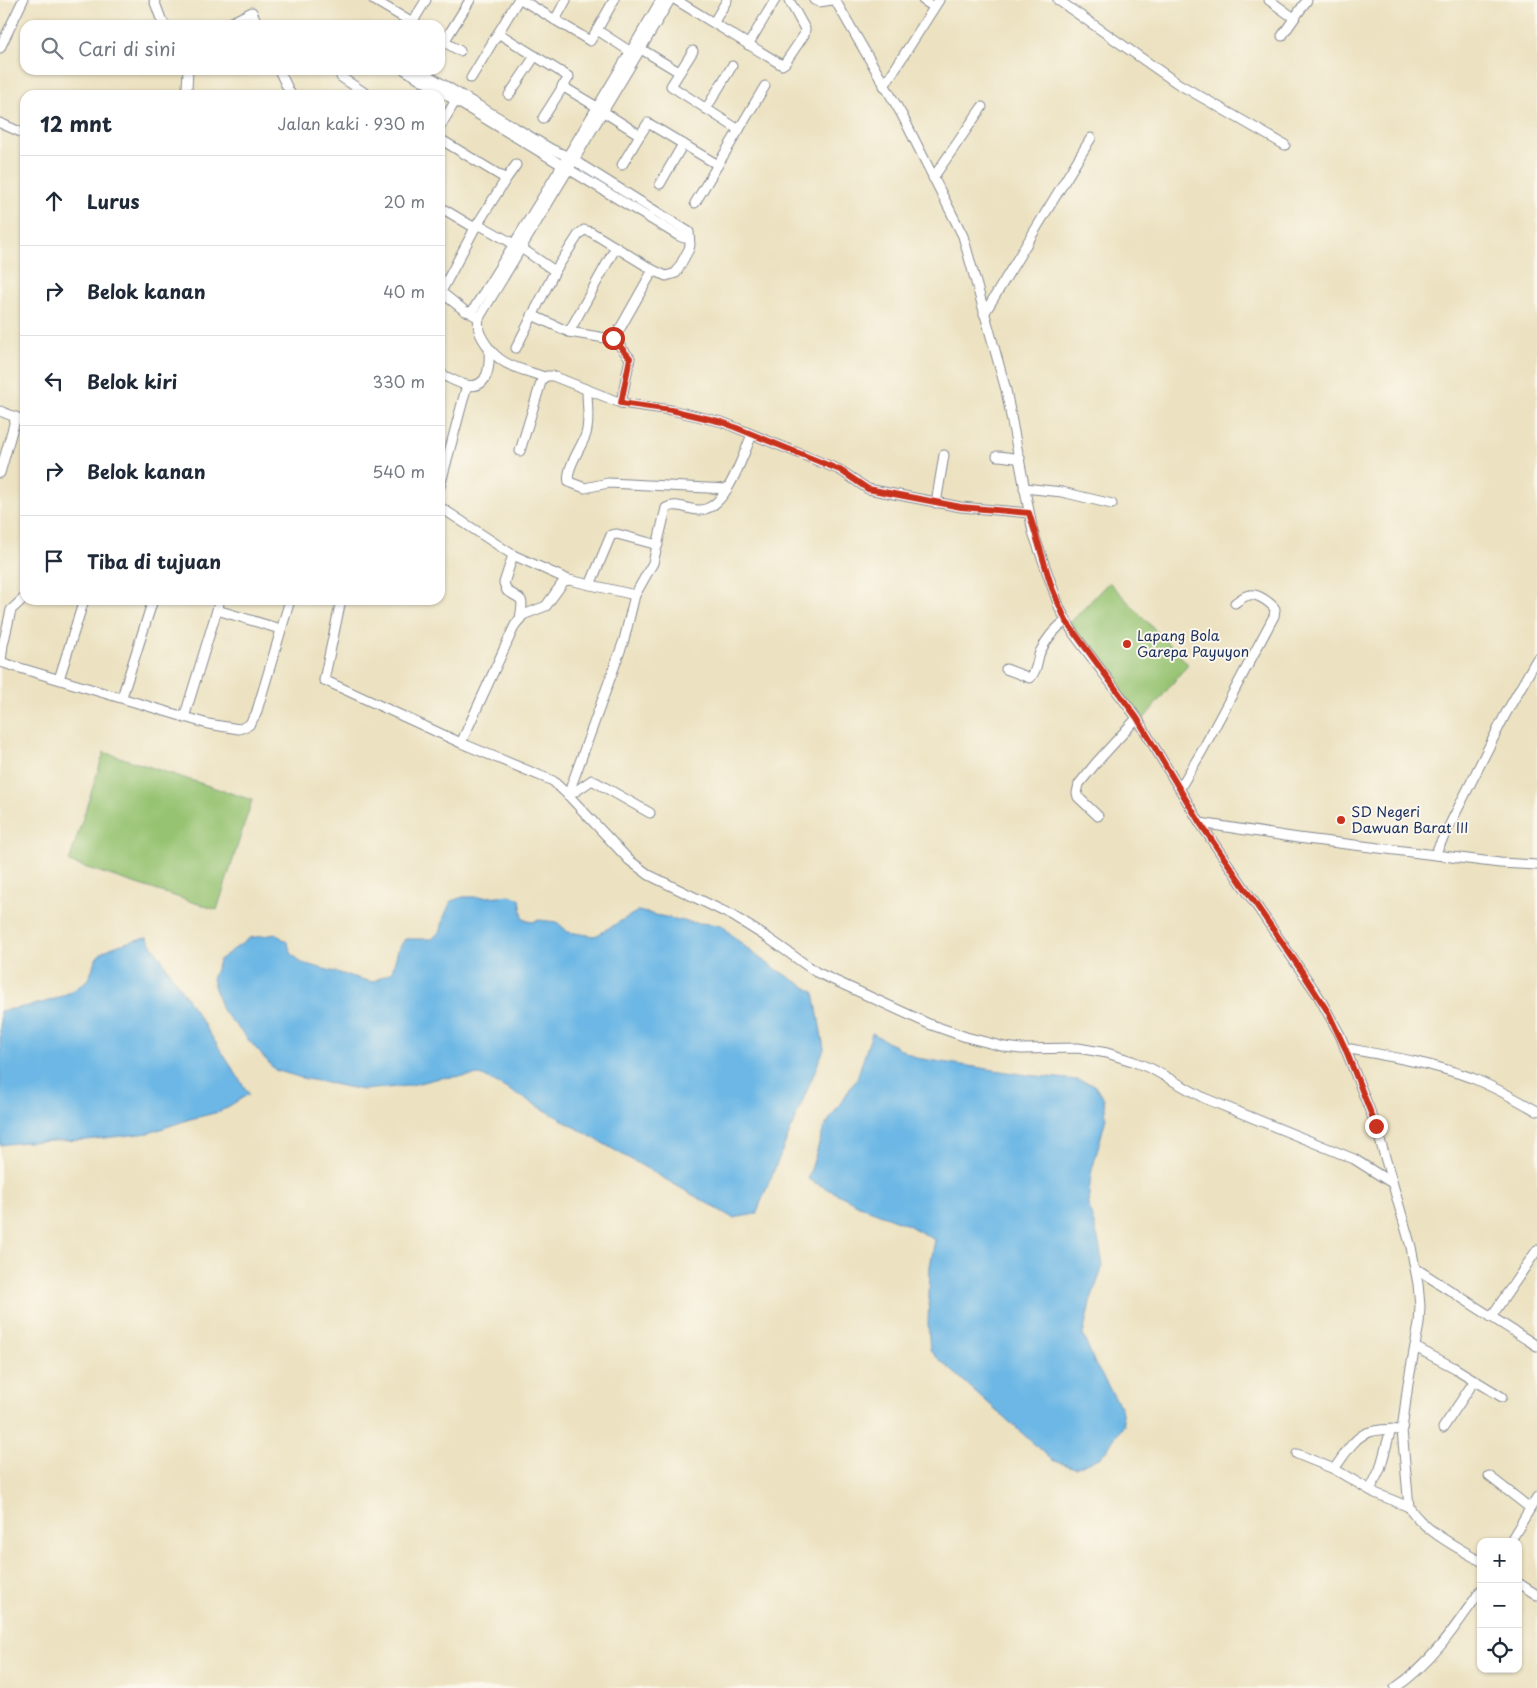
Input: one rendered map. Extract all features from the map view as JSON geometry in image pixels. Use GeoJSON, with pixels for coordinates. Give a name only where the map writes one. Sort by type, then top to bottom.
{"type":"FeatureCollection","features":[{"type":"Feature","properties":{"kind":"street"},"geometry":{"type":"LineString","coordinates":[[0,48],[23,0]]}},
{"type":"Feature","properties":{"kind":"street"},"geometry":{"type":"LineString","coordinates":[[154,0],[162,20]]}},
{"type":"Feature","properties":{"kind":"street"},"geometry":{"type":"LineString","coordinates":[[374,0],[407,20]]}},
{"type":"Feature","properties":{"kind":"street"},"geometry":{"type":"LineString","coordinates":[[416,20],[426,0]]}},
{"type":"Feature","properties":{"kind":"street"},"geometry":{"type":"LineString","coordinates":[[445,36],[470,0]]}},
{"type":"Feature","properties":{"kind":"street"},"geometry":{"type":"LineString","coordinates":[[472,78],[520,0],[590,41],[614,0]]}},
{"type":"Feature","properties":{"kind":"street"},"geometry":{"type":"LineString","coordinates":[[555,20],[566,0]]}},
{"type":"Feature","properties":{"kind":"street"},"geometry":{"type":"LineString","coordinates":[[600,110],[661,0]]}},
{"type":"Feature","properties":{"kind":"street"},"geometry":{"type":"LineString","coordinates":[[670,0],[641,49],[584,131],[476,316],[477,328],[489,350],[505,364],[544,377],[553,376],[621,403],[671,410],[708,418],[840,470],[868,489],[961,507],[1029,513]]}},
{"type":"Feature","properties":{"kind":"street"},"geometry":{"type":"LineString","coordinates":[[676,0],[782,65],[804,35],[805,29],[789,0]]}},
{"type":"Feature","properties":{"kind":"street"},"geometry":{"type":"LineString","coordinates":[[714,22],[727,0]]}},
{"type":"Feature","properties":{"kind":"street"},"geometry":{"type":"LineString","coordinates":[[748,45],[774,0]]}},
{"type":"Feature","properties":{"kind":"street"},"geometry":{"type":"LineString","coordinates":[[814,0],[819,2],[834,0],[902,116],[963,236],[1006,390],[1029,513],[1052,588],[1066,621],[1137,718],[1200,823],[1310,983],[1335,1024],[1376,1126],[1411,1247],[1418,1284],[1420,1306],[1402,1430],[1409,1507],[1413,1514],[1428,1528],[1477,1559]]}},
{"type":"Feature","properties":{"kind":"street"},"geometry":{"type":"LineString","coordinates":[[884,86],[936,4],[923,0]]}},
{"type":"Feature","properties":{"kind":"street"},"geometry":{"type":"LineString","coordinates":[[1058,0],[1177,83],[1285,145]]}},
{"type":"Feature","properties":{"kind":"street"},"geometry":{"type":"LineString","coordinates":[[1269,0],[1294,18]]}},
{"type":"Feature","properties":{"kind":"street"},"geometry":{"type":"LineString","coordinates":[[1282,36],[1307,0]]}},
{"type":"Feature","properties":{"kind":"street"},"geometry":{"type":"LineString","coordinates":[[236,20],[252,12],[256,20]]}},
{"type":"Feature","properties":{"kind":"street"},"geometry":{"type":"LineString","coordinates":[[597,30],[631,52]]}},
{"type":"Feature","properties":{"kind":"street"},"geometry":{"type":"LineString","coordinates":[[498,33],[569,77],[543,118]]}},
{"type":"Feature","properties":{"kind":"street"},"geometry":{"type":"LineString","coordinates":[[445,42],[460,51]]}},
{"type":"Feature","properties":{"kind":"street"},"geometry":{"type":"LineString","coordinates":[[641,49],[679,72]]}},
{"type":"Feature","properties":{"kind":"street"},"geometry":{"type":"LineString","coordinates":[[693,51],[671,86],[739,130]]}},
{"type":"Feature","properties":{"kind":"street"},"geometry":{"type":"LineString","coordinates":[[510,95],[535,56]]}},
{"type":"Feature","properties":{"kind":"street"},"geometry":{"type":"LineString","coordinates":[[706,109],[732,66]]}},
{"type":"Feature","properties":{"kind":"street"},"geometry":{"type":"LineString","coordinates":[[185,90],[187,75]]}},
{"type":"Feature","properties":{"kind":"street"},"geometry":{"type":"LineString","coordinates":[[281,75],[289,90]]}},
{"type":"Feature","properties":{"kind":"street"},"geometry":{"type":"LineString","coordinates":[[414,75],[439,90]]}},
{"type":"Feature","properties":{"kind":"street"},"geometry":{"type":"LineString","coordinates":[[427,75],[567,163],[685,228],[689,232],[690,246],[676,273],[666,276],[591,232],[584,230],[579,234],[555,270],[516,348]]}},
{"type":"Feature","properties":{"kind":"street"},"geometry":{"type":"LineString","coordinates":[[341,78],[360,90]]}},
{"type":"Feature","properties":{"kind":"street"},"geometry":{"type":"LineString","coordinates":[[562,86],[640,135]]}},
{"type":"Feature","properties":{"kind":"street"},"geometry":{"type":"LineString","coordinates":[[695,203],[766,86]]}},
{"type":"Feature","properties":{"kind":"street"},"geometry":{"type":"LineString","coordinates":[[445,94],[507,127]]}},
{"type":"Feature","properties":{"kind":"street"},"geometry":{"type":"LineString","coordinates":[[445,119],[456,100]]}},
{"type":"Feature","properties":{"kind":"street"},"geometry":{"type":"LineString","coordinates":[[933,178],[982,108]]}},
{"type":"Feature","properties":{"kind":"street"},"geometry":{"type":"LineString","coordinates":[[0,122],[20,132]]}},
{"type":"Feature","properties":{"kind":"street"},"geometry":{"type":"LineString","coordinates":[[622,166],[648,123],[718,165]]}},
{"type":"Feature","properties":{"kind":"street"},"geometry":{"type":"LineString","coordinates":[[984,314],[1091,138]]}},
{"type":"Feature","properties":{"kind":"street"},"geometry":{"type":"LineString","coordinates":[[445,142],[506,179]]}},
{"type":"Feature","properties":{"kind":"street"},"geometry":{"type":"LineString","coordinates":[[660,184],[683,144]]}},
{"type":"Feature","properties":{"kind":"street"},"geometry":{"type":"LineString","coordinates":[[445,284],[477,226],[516,165]]}},
{"type":"Feature","properties":{"kind":"street"},"geometry":{"type":"LineString","coordinates":[[445,210],[518,246],[555,270]]}},
{"type":"Feature","properties":{"kind":"street"},"geometry":{"type":"LineString","coordinates":[[570,332],[616,247]]}},
{"type":"Feature","properties":{"kind":"street"},"geometry":{"type":"LineString","coordinates":[[613,338],[653,270]]}},
{"type":"Feature","properties":{"kind":"street"},"geometry":{"type":"LineString","coordinates":[[445,294],[465,311],[476,316]]}},
{"type":"Feature","properties":{"kind":"street"},"geometry":{"type":"LineString","coordinates":[[532,315],[570,332],[613,338],[630,358],[621,403]]}},
{"type":"Feature","properties":{"kind":"street"},"geometry":{"type":"LineString","coordinates":[[445,376],[467,385],[478,384],[484,380],[490,362],[489,350]]}},
{"type":"Feature","properties":{"kind":"street"},"geometry":{"type":"LineString","coordinates":[[520,451],[541,381],[544,377]]}},
{"type":"Feature","properties":{"kind":"street"},"geometry":{"type":"LineString","coordinates":[[445,467],[467,385]]}},
{"type":"Feature","properties":{"kind":"street"},"geometry":{"type":"LineString","coordinates":[[587,390],[588,425],[568,476],[569,482],[585,488],[608,483],[727,490]]}},
{"type":"Feature","properties":{"kind":"street"},"geometry":{"type":"LineString","coordinates":[[0,412],[20,419],[0,473]]}},
{"type":"Feature","properties":{"kind":"street"},"geometry":{"type":"LineString","coordinates":[[568,793],[624,640],[635,595],[653,563],[666,508],[674,506],[700,510],[709,508],[721,499],[752,435]]}},
{"type":"Feature","properties":{"kind":"street"},"geometry":{"type":"LineString","coordinates":[[936,503],[944,455]]}},
{"type":"Feature","properties":{"kind":"street"},"geometry":{"type":"LineString","coordinates":[[997,456],[1008,456],[1013,459],[1020,458]]}},
{"type":"Feature","properties":{"kind":"street"},"geometry":{"type":"LineString","coordinates":[[1024,488],[1062,492],[1112,504]]}},
{"type":"Feature","properties":{"kind":"street"},"geometry":{"type":"LineString","coordinates":[[445,510],[513,555],[569,580],[635,595]]}},
{"type":"Feature","properties":{"kind":"street"},"geometry":{"type":"LineString","coordinates":[[590,585],[611,535],[617,534],[658,545]]}},
{"type":"Feature","properties":{"kind":"street"},"geometry":{"type":"LineString","coordinates":[[513,555],[504,583],[507,591],[520,598],[522,602],[520,618]]}},
{"type":"Feature","properties":{"kind":"street"},"geometry":{"type":"LineString","coordinates":[[461,743],[515,625],[523,615],[546,606],[564,581],[569,580]]}},
{"type":"Feature","properties":{"kind":"street"},"geometry":{"type":"LineString","coordinates":[[1180,788],[1202,751],[1274,616],[1275,609],[1272,605],[1254,595],[1250,595],[1235,603]]}},
{"type":"Feature","properties":{"kind":"street"},"geometry":{"type":"LineString","coordinates":[[20,602],[11,610],[0,662],[122,697],[184,718],[238,729],[249,725],[258,708],[288,605]]}},
{"type":"Feature","properties":{"kind":"street"},"geometry":{"type":"LineString","coordinates":[[59,678],[82,605]]}},
{"type":"Feature","properties":{"kind":"street"},"geometry":{"type":"LineString","coordinates":[[122,697],[151,605]]}},
{"type":"Feature","properties":{"kind":"street"},"geometry":{"type":"LineString","coordinates":[[184,718],[218,605]]}},
{"type":"Feature","properties":{"kind":"street"},"geometry":{"type":"LineString","coordinates":[[340,605],[324,680],[461,743],[553,781],[568,793],[628,860],[639,869],[733,916],[816,972],[929,1024],[966,1037],[1021,1049],[1078,1048],[1107,1053],[1132,1061],[1152,1069],[1204,1098],[1354,1159],[1392,1183]]}},
{"type":"Feature","properties":{"kind":"street"},"geometry":{"type":"LineString","coordinates":[[217,610],[280,629]]}},
{"type":"Feature","properties":{"kind":"street"},"geometry":{"type":"LineString","coordinates":[[1006,669],[1030,678],[1033,675],[1041,651],[1056,629],[1066,621]]}},
{"type":"Feature","properties":{"kind":"street"},"geometry":{"type":"LineString","coordinates":[[1435,854],[1505,715],[1537,659]]}},
{"type":"Feature","properties":{"kind":"street"},"geometry":{"type":"LineString","coordinates":[[1098,816],[1078,797],[1079,784],[1137,718]]}},
{"type":"Feature","properties":{"kind":"street"},"geometry":{"type":"LineString","coordinates":[[568,793],[576,791],[592,780],[650,813]]}},
{"type":"Feature","properties":{"kind":"street"},"geometry":{"type":"LineString","coordinates":[[1200,823],[1500,863],[1537,865]]}},
{"type":"Feature","properties":{"kind":"street"},"geometry":{"type":"LineString","coordinates":[[1345,1048],[1411,1060],[1472,1079],[1508,1095],[1537,1111]]}},
{"type":"Feature","properties":{"kind":"street"},"geometry":{"type":"LineString","coordinates":[[1490,1317],[1537,1250]]}},
{"type":"Feature","properties":{"kind":"street"},"geometry":{"type":"LineString","coordinates":[[1415,1268],[1490,1317],[1535,1340]]}},
{"type":"Feature","properties":{"kind":"street"},"geometry":{"type":"LineString","coordinates":[[1415,1347],[1476,1380],[1502,1397]]}},
{"type":"Feature","properties":{"kind":"street"},"geometry":{"type":"LineString","coordinates":[[1443,1428],[1476,1380]]}},
{"type":"Feature","properties":{"kind":"street"},"geometry":{"type":"LineString","coordinates":[[1334,1469],[1351,1444],[1361,1435],[1380,1429],[1402,1430]]}},
{"type":"Feature","properties":{"kind":"street"},"geometry":{"type":"LineString","coordinates":[[1370,1490],[1380,1469],[1391,1429]]}},
{"type":"Feature","properties":{"kind":"street"},"geometry":{"type":"LineString","coordinates":[[1297,1454],[1334,1469],[1370,1490],[1409,1507]]}},
{"type":"Feature","properties":{"kind":"street"},"geometry":{"type":"LineString","coordinates":[[1489,1476],[1530,1508]]}},
{"type":"Feature","properties":{"kind":"street"},"geometry":{"type":"LineString","coordinates":[[1512,1538],[1537,1497]]}},
{"type":"Feature","properties":{"kind":"street"},"geometry":{"type":"LineString","coordinates":[[1522,1586],[1537,1595]]}},
{"type":"Feature","properties":{"kind":"street"},"geometry":{"type":"LineString","coordinates":[[1396,1688],[1437,1651],[1477,1596]]}},
{"type":"Feature","properties":{"kind":"green space","name":"Lapang Bola Garepa Payuyon"},"geometry":{"type":"Polygon","coordinates":[[[1109,582],[1188,664],[1143,720],[1068,625],[1109,582]]]}},
{"type":"Feature","properties":{"kind":"green space"},"geometry":{"type":"Polygon","coordinates":[[[104,752],[252,800],[217,910],[69,862],[104,752]]]}},
{"type":"Feature","properties":{"kind":"water"},"geometry":{"type":"Polygon","coordinates":[[[510,895],[520,899],[523,919],[532,922],[539,920],[557,922],[568,932],[595,936],[638,911],[688,922],[722,925],[754,954],[814,992],[824,1049],[756,1214],[733,1218],[481,1075],[439,1078],[407,1086],[363,1090],[302,1078],[275,1070],[222,1010],[212,979],[220,959],[250,938],[276,934],[287,942],[292,954],[302,963],[372,982],[392,972],[398,950],[405,939],[432,939],[441,930],[451,901],[463,897],[510,895]]]}},
{"type":"Feature","properties":{"kind":"water"},"geometry":{"type":"Polygon","coordinates":[[[147,937],[249,1094],[219,1112],[190,1119],[149,1133],[86,1140],[24,1142],[0,1145],[0,1011],[45,1002],[67,994],[86,981],[96,959],[102,953],[121,944],[147,937]]]}},
{"type":"Feature","properties":{"kind":"water"},"geometry":{"type":"Polygon","coordinates":[[[872,1033],[916,1058],[1027,1075],[1078,1080],[1094,1085],[1104,1099],[1106,1118],[1091,1174],[1088,1204],[1098,1238],[1103,1266],[1090,1302],[1083,1335],[1095,1364],[1121,1408],[1124,1425],[1101,1457],[1075,1468],[1052,1460],[930,1351],[928,1324],[930,1266],[935,1240],[908,1225],[869,1210],[808,1179],[824,1128],[857,1078],[872,1033]]]}},
{"type":"Feature","properties":{"kind":"place","name":"Lapang Bola Garepa Payuyon"},"geometry":{"type":"Point","coordinates":[1127,644]}},
{"type":"Feature","properties":{"kind":"place","name":"SD Negeri Dawuan Barat III"},"geometry":{"type":"Point","coordinates":[1341,820]}},
{"type":"Feature","properties":{"kind":"route"},"geometry":{"type":"LineString","coordinates":[[613,338],[630,358],[621,403],[671,410],[722,422],[840,470],[868,489],[961,507],[1029,513],[1033,532],[1052,588],[1066,621],[1137,718],[1200,823],[1328,1012],[1358,1078],[1376,1126]]}}]}
